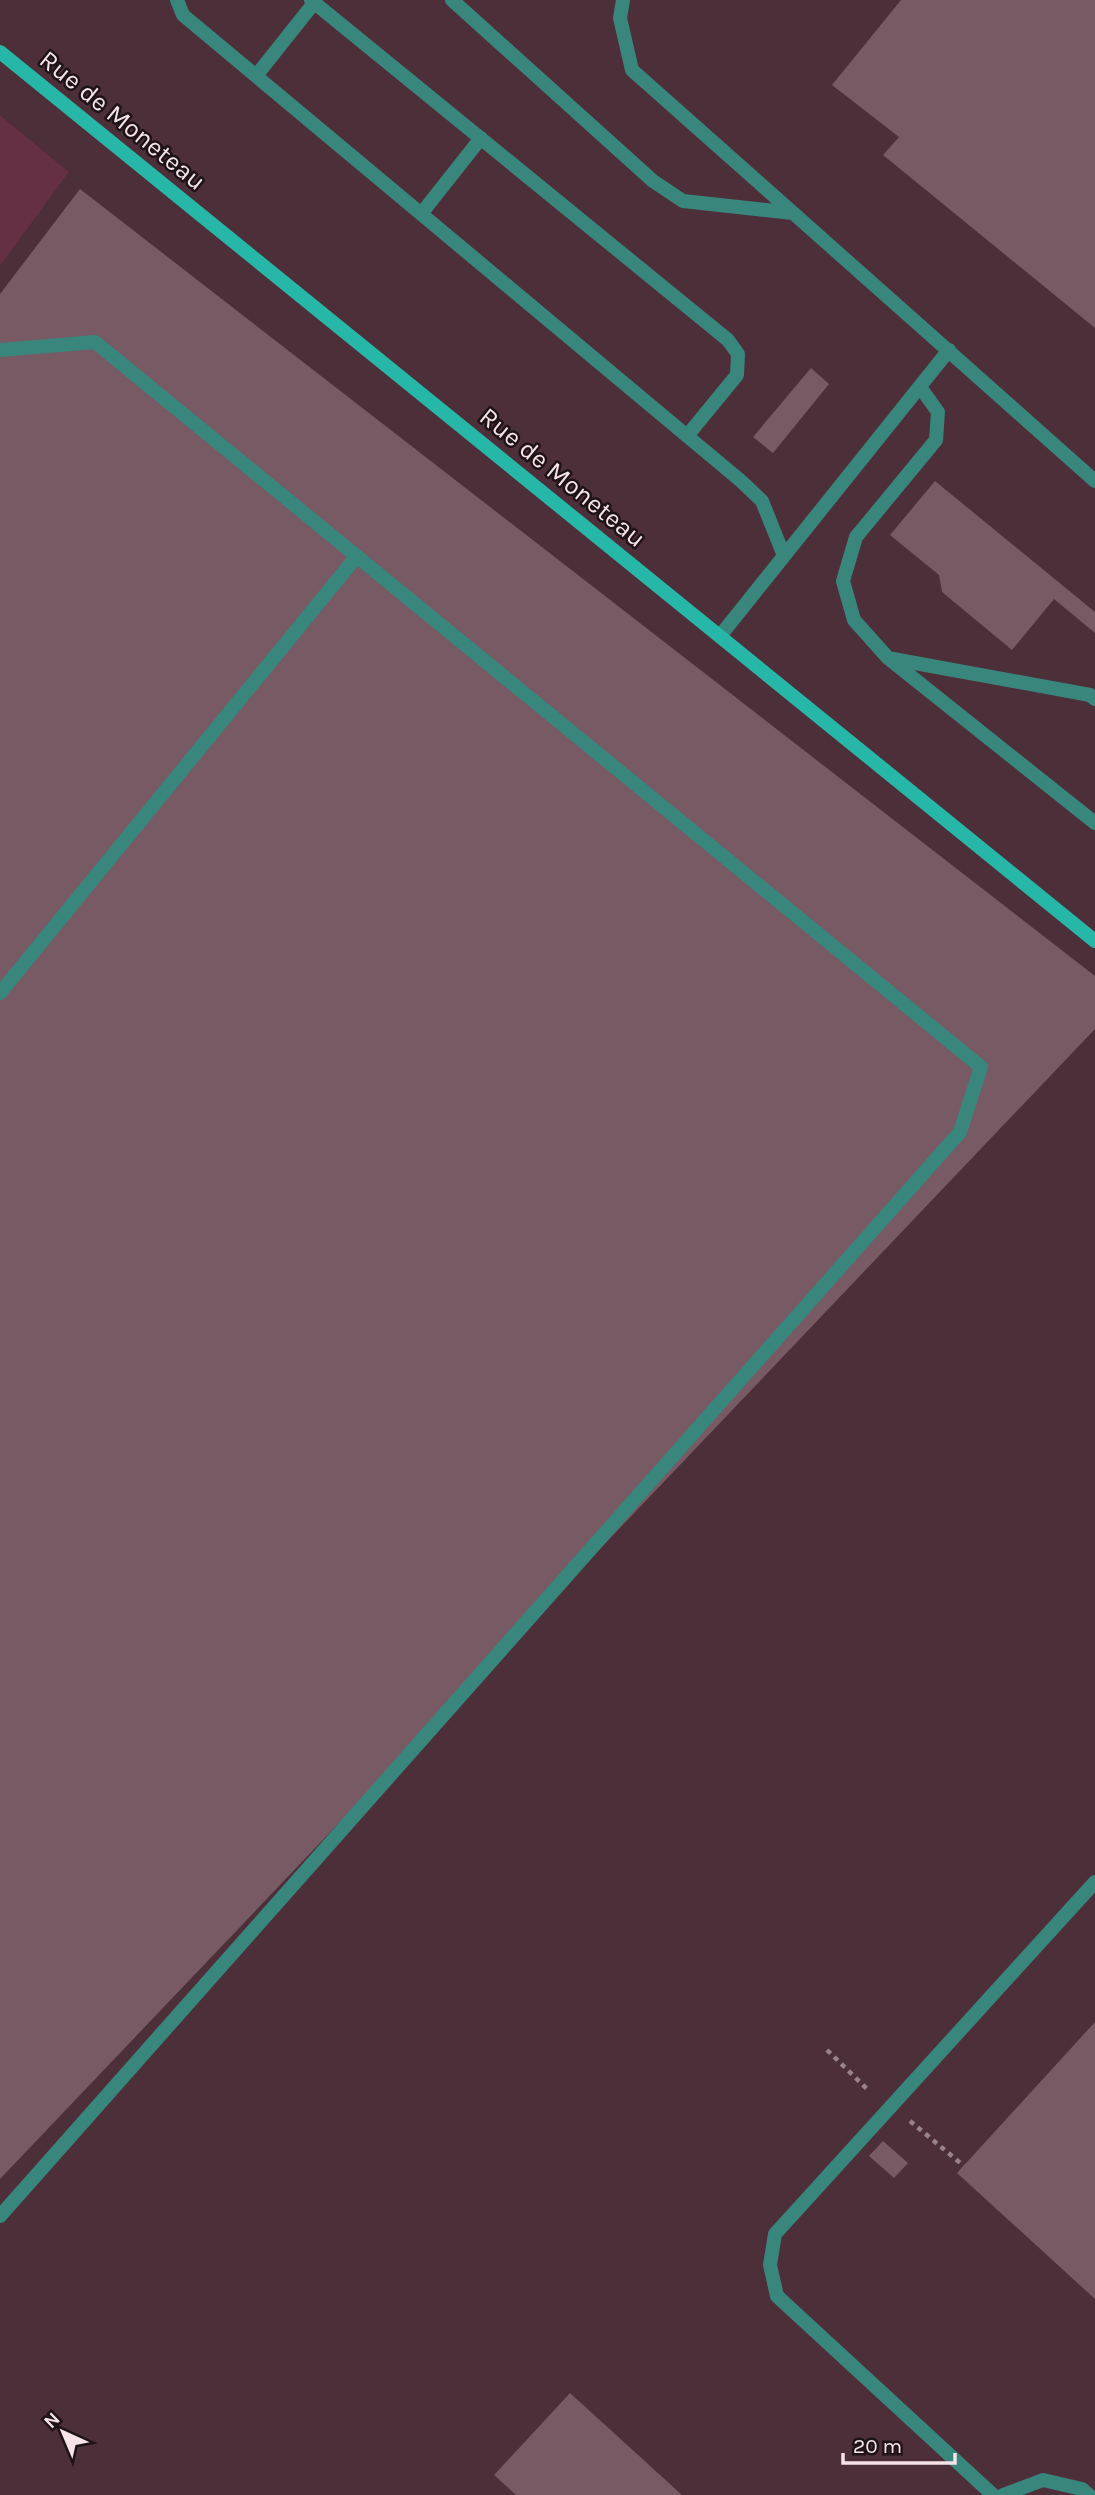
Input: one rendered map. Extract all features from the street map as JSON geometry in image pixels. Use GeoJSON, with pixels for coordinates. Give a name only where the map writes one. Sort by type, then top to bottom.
{"type":"FeatureCollection","features":[{"type":"Feature","properties":{"kind":"main road","name":"Rue de Moneteau"},"geometry":{"type":"LineString","coordinates":[[0,52],[1095,941]]}},
{"type":"Feature","properties":{"kind":"lane"},"geometry":{"type":"LineString","coordinates":[[177,0],[183,15],[762,501],[784,556]]}},
{"type":"Feature","properties":{"kind":"lane"},"geometry":{"type":"LineString","coordinates":[[452,0],[653,181],[683,201],[793,213]]}},
{"type":"Feature","properties":{"kind":"lane"},"geometry":{"type":"LineString","coordinates":[[623,0],[620,18],[632,70],[1095,481]]}},
{"type":"Feature","properties":{"kind":"lane"},"geometry":{"type":"LineString","coordinates":[[256,76],[312,1],[727,340],[738,354],[737,375],[687,436]]}},
{"type":"Feature","properties":{"kind":"lane"},"geometry":{"type":"LineString","coordinates":[[421,214],[481,138]]}},
{"type":"Feature","properties":{"kind":"lane"},"geometry":{"type":"LineString","coordinates":[[0,350],[96,342],[981,1066],[960,1132],[0,2216]]}},
{"type":"Feature","properties":{"kind":"lane"},"geometry":{"type":"LineString","coordinates":[[720,636],[949,350]]}},
{"type":"Feature","properties":{"kind":"lane"},"geometry":{"type":"LineString","coordinates":[[920,387],[939,412],[936,440],[856,537],[843,581],[853,620],[888,658],[1095,823]]}},
{"type":"Feature","properties":{"kind":"lane"},"geometry":{"type":"LineString","coordinates":[[0,993],[357,556]]}},
{"type":"Feature","properties":{"kind":"lane"},"geometry":{"type":"LineString","coordinates":[[888,658],[1090,695],[1095,699]]}},
{"type":"Feature","properties":{"kind":"lane"},"geometry":{"type":"LineString","coordinates":[[993,2495],[777,2297],[770,2265],[775,2234],[1095,1882]]}},
{"type":"Feature","properties":{"kind":"lane"},"geometry":{"type":"LineString","coordinates":[[1003,2495],[1043,2480],[1082,2489],[1089,2495]]}},
{"type":"Feature","properties":{"kind":"shaded area"},"geometry":{"type":"Polygon","coordinates":[[[0,0],[1095,0],[1095,2495],[0,2495],[0,266],[69,172],[0,115],[0,0]]]}},
{"type":"Feature","properties":{"kind":"shaded area"},"geometry":{"type":"Polygon","coordinates":[[[0,115],[69,172],[0,266],[0,115]]]}},
{"type":"Feature","properties":{"kind":"building"},"geometry":{"type":"Polygon","coordinates":[[[901,0],[1095,0],[1095,328],[883,155],[899,137],[832,85],[901,0]]]}},
{"type":"Feature","properties":{"kind":"building"},"geometry":{"type":"Polygon","coordinates":[[[80,189],[1095,976],[1095,1029],[0,2179],[0,294],[80,189]]]}},
{"type":"Feature","properties":{"kind":"building"},"geometry":{"type":"Polygon","coordinates":[[[811,368],[829,384],[773,453],[753,437],[811,368]]]}},
{"type":"Feature","properties":{"kind":"building"},"geometry":{"type":"Polygon","coordinates":[[[935,481],[1095,612],[1095,633],[1054,599],[1012,650],[942,592],[939,575],[890,535],[935,481]]]}},
{"type":"Feature","properties":{"kind":"building"},"geometry":{"type":"Polygon","coordinates":[[[1095,2022],[1095,2299],[957,2173],[1095,2022]]]}},
{"type":"Feature","properties":{"kind":"building"},"geometry":{"type":"Polygon","coordinates":[[[883,2141],[908,2163],[894,2178],[869,2156],[883,2141]]]}},
{"type":"Feature","properties":{"kind":"building"},"geometry":{"type":"Polygon","coordinates":[[[570,2393],[682,2495],[516,2495],[494,2475],[570,2393]]]}}]}
